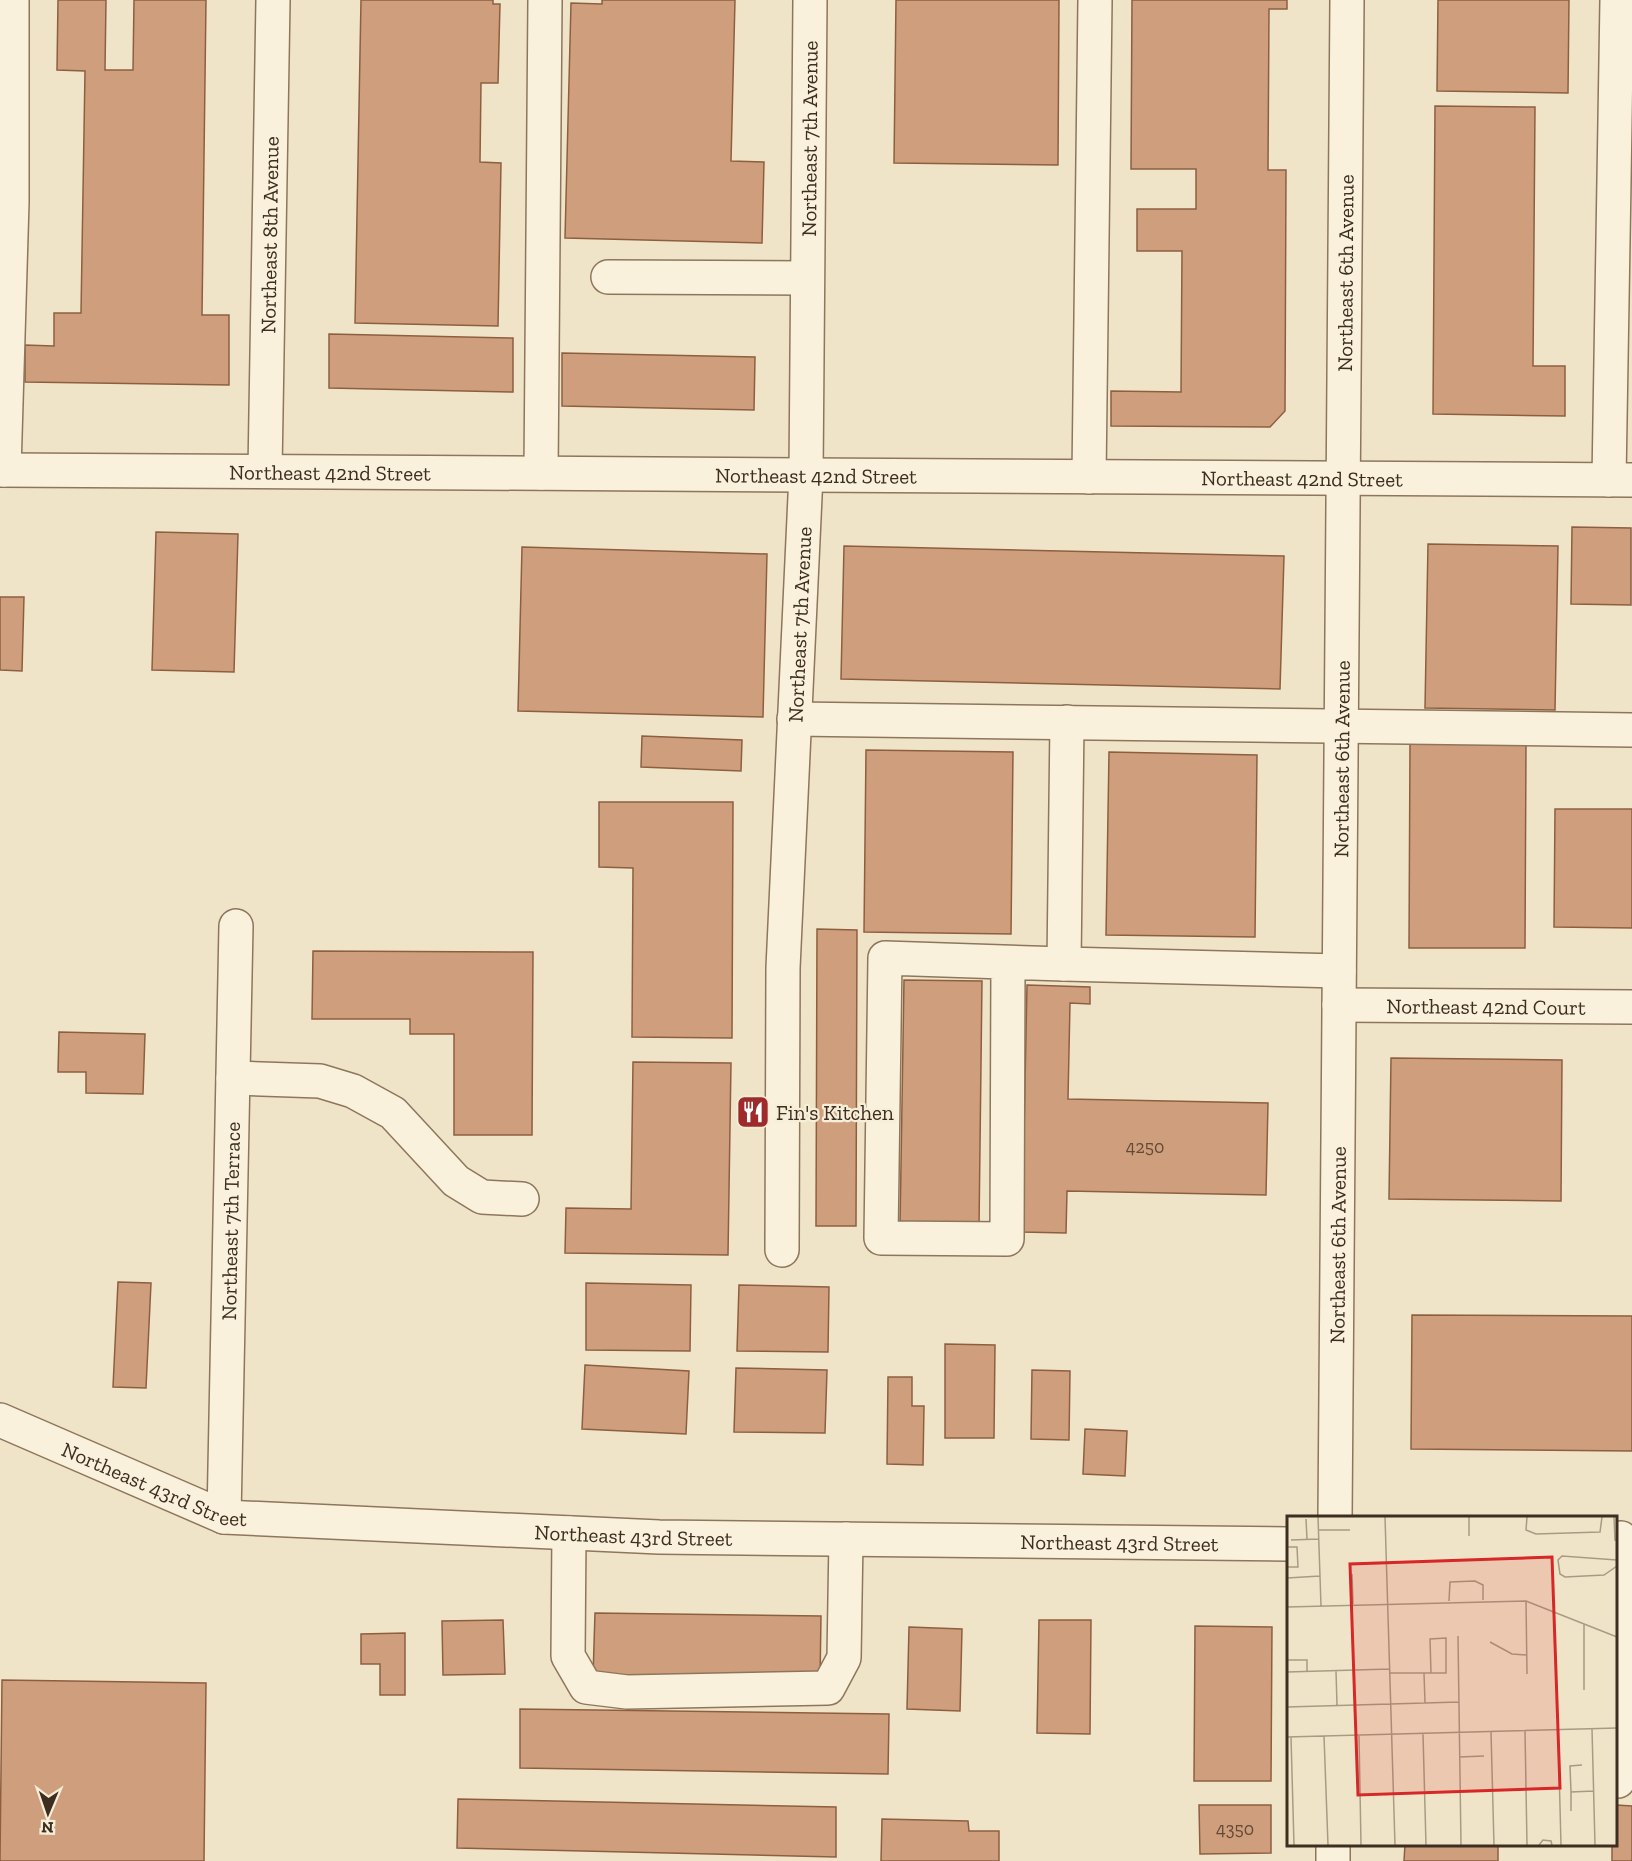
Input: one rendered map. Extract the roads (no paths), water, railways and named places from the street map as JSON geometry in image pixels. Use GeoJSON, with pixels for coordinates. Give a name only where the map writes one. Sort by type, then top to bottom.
{"type":"FeatureCollection","features":[{"type":"Feature","properties":{"kind":"street"},"geometry":{"type":"LineString","coordinates":[[2,470],[12,202],[12,0]]}},
{"type":"Feature","properties":{"kind":"street","name":"Northeast 8th Avenue"},"geometry":{"type":"LineString","coordinates":[[265,471],[273,0]]}},
{"type":"Feature","properties":{"kind":"street"},"geometry":{"type":"LineString","coordinates":[[541,473],[545,0]]}},
{"type":"Feature","properties":{"kind":"street","name":"Northeast 7th Avenue"},"geometry":{"type":"LineString","coordinates":[[782,1250],[783,968],[806,475],[810,0]]}},
{"type":"Feature","properties":{"kind":"street"},"geometry":{"type":"LineString","coordinates":[[1089,477],[1095,0]]}},
{"type":"Feature","properties":{"kind":"street","name":"Northeast 6th Avenue"},"geometry":{"type":"LineString","coordinates":[[1335,1516],[1347,0]]}},
{"type":"Feature","properties":{"kind":"street"},"geometry":{"type":"LineString","coordinates":[[1617,0],[1620,480]]}},
{"type":"Feature","properties":{"kind":"street"},"geometry":{"type":"LineString","coordinates":[[608,277],[807,278]]}},
{"type":"Feature","properties":{"kind":"street","name":"Northeast 42nd Street"},"geometry":{"type":"LineString","coordinates":[[2,470],[1620,480]]}},
{"type":"Feature","properties":{"kind":"street"},"geometry":{"type":"LineString","coordinates":[[795,719],[1632,730]]}},
{"type":"Feature","properties":{"kind":"street"},"geometry":{"type":"LineString","coordinates":[[1064,964],[1067,722]]}},
{"type":"Feature","properties":{"kind":"street","name":"Northeast 7th Terrace"},"geometry":{"type":"LineString","coordinates":[[224,1517],[236,926]]}},
{"type":"Feature","properties":{"kind":"street"},"geometry":{"type":"LineString","coordinates":[[1008,963],[1007,1239],[881,1238],[885,958],[1339,970]]}},
{"type":"Feature","properties":{"kind":"street","name":"Northeast 42nd Court"},"geometry":{"type":"LineString","coordinates":[[1339,1005],[1632,1007]]}},
{"type":"Feature","properties":{"kind":"street"},"geometry":{"type":"LineString","coordinates":[[232,1078],[320,1081],[353,1091],[393,1113],[456,1181],[482,1197],[522,1199]]}},
{"type":"Feature","properties":{"kind":"street","name":"Northeast 43rd Street"},"geometry":{"type":"LineString","coordinates":[[0,1419],[224,1517],[659,1537],[1287,1544]]}},
{"type":"Feature","properties":{"kind":"street"},"geometry":{"type":"LineString","coordinates":[[568,1533],[568,1656],[586,1687],[627,1692],[828,1688],[844,1658],[846,1539]]}},
{"type":"Feature","properties":{"kind":"street"},"geometry":{"type":"LineString","coordinates":[[1618,1781],[1623,1538]]}},
{"type":"Feature","properties":{"kind":"place","name":"Fin's Kitchen"},"geometry":{"type":"Point","coordinates":[753,1112]}}]}
